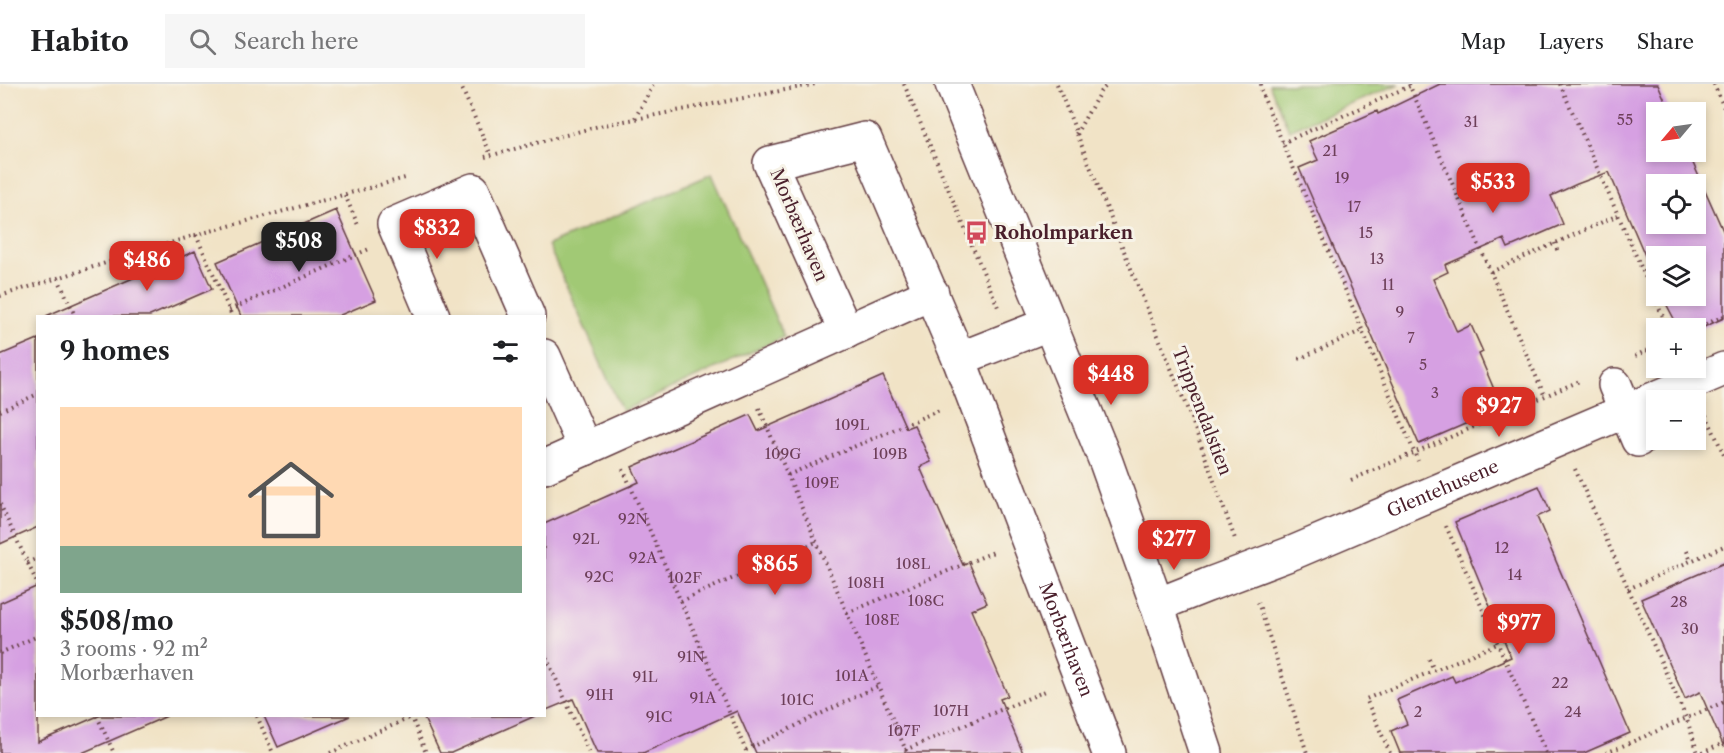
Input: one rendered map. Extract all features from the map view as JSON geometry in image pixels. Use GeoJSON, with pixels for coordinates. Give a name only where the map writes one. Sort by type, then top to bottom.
{"type":"FeatureCollection","features":[{"type":"Feature","properties":{"kind":"street"},"geometry":{"type":"LineString","coordinates":[[952,84],[1106,462],[1158,605],[1206,753]]}},
{"type":"Feature","properties":{"kind":"street","name":"Morbærhaven"},"geometry":{"type":"LineString","coordinates":[[846,332],[770,163],[865,139],[974,395],[1108,753]]}},
{"type":"Feature","properties":{"kind":"street"},"geometry":{"type":"LineString","coordinates":[[433,315],[394,224],[473,190],[528,315]]}},
{"type":"Feature","properties":{"kind":"street"},"geometry":{"type":"LineString","coordinates":[[546,467],[932,293]]}},
{"type":"Feature","properties":{"kind":"street"},"geometry":{"type":"LineString","coordinates":[[959,359],[1051,323]]}},
{"type":"Feature","properties":{"kind":"street"},"geometry":{"type":"LineString","coordinates":[[546,359],[597,444]]}},
{"type":"Feature","properties":{"kind":"street","name":"Glentehusene"},"geometry":{"type":"LineString","coordinates":[[1158,605],[1292,553],[1433,494],[1619,395],[1724,369]]}},
{"type":"Feature","properties":{"kind":"path"},"geometry":{"type":"LineString","coordinates":[[460,84],[491,155]]}},
{"type":"Feature","properties":{"kind":"path"},"geometry":{"type":"LineString","coordinates":[[635,119],[654,84]]}},
{"type":"Feature","properties":{"kind":"path"},"geometry":{"type":"LineString","coordinates":[[904,84],[1011,338]]}},
{"type":"Feature","properties":{"kind":"path","name":"Trippendalstien"},"geometry":{"type":"LineString","coordinates":[[1057,84],[1193,423],[1236,541]]}},
{"type":"Feature","properties":{"kind":"path"},"geometry":{"type":"LineString","coordinates":[[1076,135],[1100,92],[1108,84]]}},
{"type":"Feature","properties":{"kind":"path"},"geometry":{"type":"LineString","coordinates":[[1261,84],[1262,94],[1282,143],[1546,753]]}},
{"type":"Feature","properties":{"kind":"path"},"geometry":{"type":"LineString","coordinates":[[1560,84],[1664,318]]}},
{"type":"Feature","properties":{"kind":"path"},"geometry":{"type":"LineString","coordinates":[[1714,84],[1724,108]]}},
{"type":"Feature","properties":{"kind":"path"},"geometry":{"type":"LineString","coordinates":[[1282,143],[1409,85],[1545,397]]}},
{"type":"Feature","properties":{"kind":"path"},"geometry":{"type":"LineString","coordinates":[[1491,272],[1618,215]]}},
{"type":"Feature","properties":{"kind":"path"},"geometry":{"type":"LineString","coordinates":[[196,235],[232,315]]}},
{"type":"Feature","properties":{"kind":"path"},"geometry":{"type":"LineString","coordinates":[[229,310],[400,237]]}},
{"type":"Feature","properties":{"kind":"path"},"geometry":{"type":"LineString","coordinates":[[1555,243],[1558,253]]}},
{"type":"Feature","properties":{"kind":"path"},"geometry":{"type":"LineString","coordinates":[[58,278],[75,315]]}},
{"type":"Feature","properties":{"kind":"path"},"geometry":{"type":"LineString","coordinates":[[1706,324],[1724,316]]}},
{"type":"Feature","properties":{"kind":"path"},"geometry":{"type":"LineString","coordinates":[[1299,359],[1362,330]]}},
{"type":"Feature","properties":{"kind":"path"},"geometry":{"type":"LineString","coordinates":[[1351,480],[1414,451],[1545,397],[1619,395],[1646,359]]}},
{"type":"Feature","properties":{"kind":"path"},"geometry":{"type":"LineString","coordinates":[[746,377],[906,752],[1080,677]]}},
{"type":"Feature","properties":{"kind":"path"},"geometry":{"type":"LineString","coordinates":[[0,411],[36,395]]}},
{"type":"Feature","properties":{"kind":"path"},"geometry":{"type":"LineString","coordinates":[[788,475],[974,395]]}},
{"type":"Feature","properties":{"kind":"path"},"geometry":{"type":"LineString","coordinates":[[597,444],[681,600],[747,752],[878,686]]}},
{"type":"Feature","properties":{"kind":"path"},"geometry":{"type":"LineString","coordinates":[[1572,463],[1700,753],[1724,743]]}},
{"type":"Feature","properties":{"kind":"path"},"geometry":{"type":"LineString","coordinates":[[0,504],[36,581]]}},
{"type":"Feature","properties":{"kind":"path"},"geometry":{"type":"LineString","coordinates":[[847,613],[1029,537]]}},
{"type":"Feature","properties":{"kind":"path"},"geometry":{"type":"LineString","coordinates":[[681,600],[816,542]]}},
{"type":"Feature","properties":{"kind":"path"},"geometry":{"type":"LineString","coordinates":[[1628,589],[1724,546]]}},
{"type":"Feature","properties":{"kind":"path"},"geometry":{"type":"LineString","coordinates":[[1687,551],[1691,561]]}},
{"type":"Feature","properties":{"kind":"path"},"geometry":{"type":"LineString","coordinates":[[27,563],[36,559]]}},
{"type":"Feature","properties":{"kind":"path"},"geometry":{"type":"LineString","coordinates":[[1256,595],[1307,753]]}},
{"type":"Feature","properties":{"kind":"path"},"geometry":{"type":"LineString","coordinates":[[0,653],[36,637]]}},
{"type":"Feature","properties":{"kind":"path"},"geometry":{"type":"LineString","coordinates":[[1390,753],[1366,699],[1497,644]]}},
{"type":"Feature","properties":{"kind":"path"},"geometry":{"type":"LineString","coordinates":[[546,659],[589,753]]}},
{"type":"Feature","properties":{"kind":"path"},"geometry":{"type":"LineString","coordinates":[[1429,659],[1434,670]]}},
{"type":"Feature","properties":{"kind":"path"},"geometry":{"type":"LineString","coordinates":[[1606,753],[1687,720],[1724,702]]}},
{"type":"Feature","properties":{"kind":"path"},"geometry":{"type":"LineString","coordinates":[[97,717],[114,753]]}},
{"type":"Feature","properties":{"kind":"path"},"geometry":{"type":"LineString","coordinates":[[256,717],[273,753]]}},
{"type":"Feature","properties":{"kind":"path"},"geometry":{"type":"LineString","coordinates":[[330,753],[410,717]]}},
{"type":"Feature","properties":{"kind":"path"},"geometry":{"type":"LineString","coordinates":[[412,717],[426,753]]}},
{"type":"Feature","properties":{"kind":"green space"},"geometry":{"type":"Polygon","coordinates":[[[1269,84],[1399,84],[1289,130],[1269,84]]]}},
{"type":"Feature","properties":{"kind":"green space"},"geometry":{"type":"Polygon","coordinates":[[[712,174],[784,337],[622,411],[548,245],[712,174]]]}},
{"type":"Feature","properties":{"kind":"building"},"geometry":{"type":"Polygon","coordinates":[[[1440,84],[1658,84],[1666,102],[1646,102],[1646,162],[1692,162],[1698,174],[1646,174],[1646,234],[1706,234],[1706,192],[1724,233],[1724,318],[1706,326],[1706,318],[1674,318],[1667,306],[1706,306],[1706,246],[1646,246],[1646,258],[1609,172],[1577,184],[1551,196],[1563,224],[1508,248],[1504,239],[1445,265],[1448,272],[1433,279],[1457,332],[1471,325],[1483,352],[1479,354],[1502,408],[1419,444],[1299,168],[1318,160],[1309,141],[1377,111],[1378,114],[1440,84]]]}},
{"type":"Feature","properties":{"kind":"building"},"geometry":{"type":"Polygon","coordinates":[[[336,210],[376,300],[340,315],[241,315],[217,262],[336,210]]]}},
{"type":"Feature","properties":{"kind":"building"},"geometry":{"type":"Polygon","coordinates":[[[195,251],[212,289],[152,315],[48,315],[195,251]]]}},
{"type":"Feature","properties":{"kind":"building"},"geometry":{"type":"Polygon","coordinates":[[[36,340],[36,528],[0,544],[0,355],[36,340]]]}},
{"type":"Feature","properties":{"kind":"building"},"geometry":{"type":"Polygon","coordinates":[[[883,376],[906,428],[914,425],[931,462],[920,467],[963,565],[969,563],[987,603],[971,610],[1008,696],[1000,699],[1023,753],[756,753],[737,711],[643,753],[597,753],[573,699],[546,710],[546,523],[639,482],[632,467],[750,415],[758,431],[883,376]]]}},
{"type":"Feature","properties":{"kind":"building"},"geometry":{"type":"Polygon","coordinates":[[[1539,486],[1550,511],[1537,517],[1630,733],[1584,753],[1400,753],[1391,731],[1407,724],[1397,700],[1452,676],[1455,682],[1511,657],[1455,522],[1539,486]]]}},
{"type":"Feature","properties":{"kind":"building"},"geometry":{"type":"Polygon","coordinates":[[[1724,563],[1724,747],[1700,692],[1685,699],[1641,599],[1724,563]]]}},
{"type":"Feature","properties":{"kind":"building"},"geometry":{"type":"Polygon","coordinates":[[[36,587],[38,742],[96,717],[165,717],[82,753],[0,753],[0,603],[36,587]]]}},
{"type":"Feature","properties":{"kind":"building"},"geometry":{"type":"Polygon","coordinates":[[[264,717],[348,717],[278,747],[264,717]]]}},
{"type":"Feature","properties":{"kind":"building"},"geometry":{"type":"Polygon","coordinates":[[[423,717],[533,717],[451,753],[440,753],[423,717]]]}},
{"type":"Feature","properties":{"kind":"place","name":"Roholmparken"},"geometry":{"type":"Point","coordinates":[976,233]}}]}
